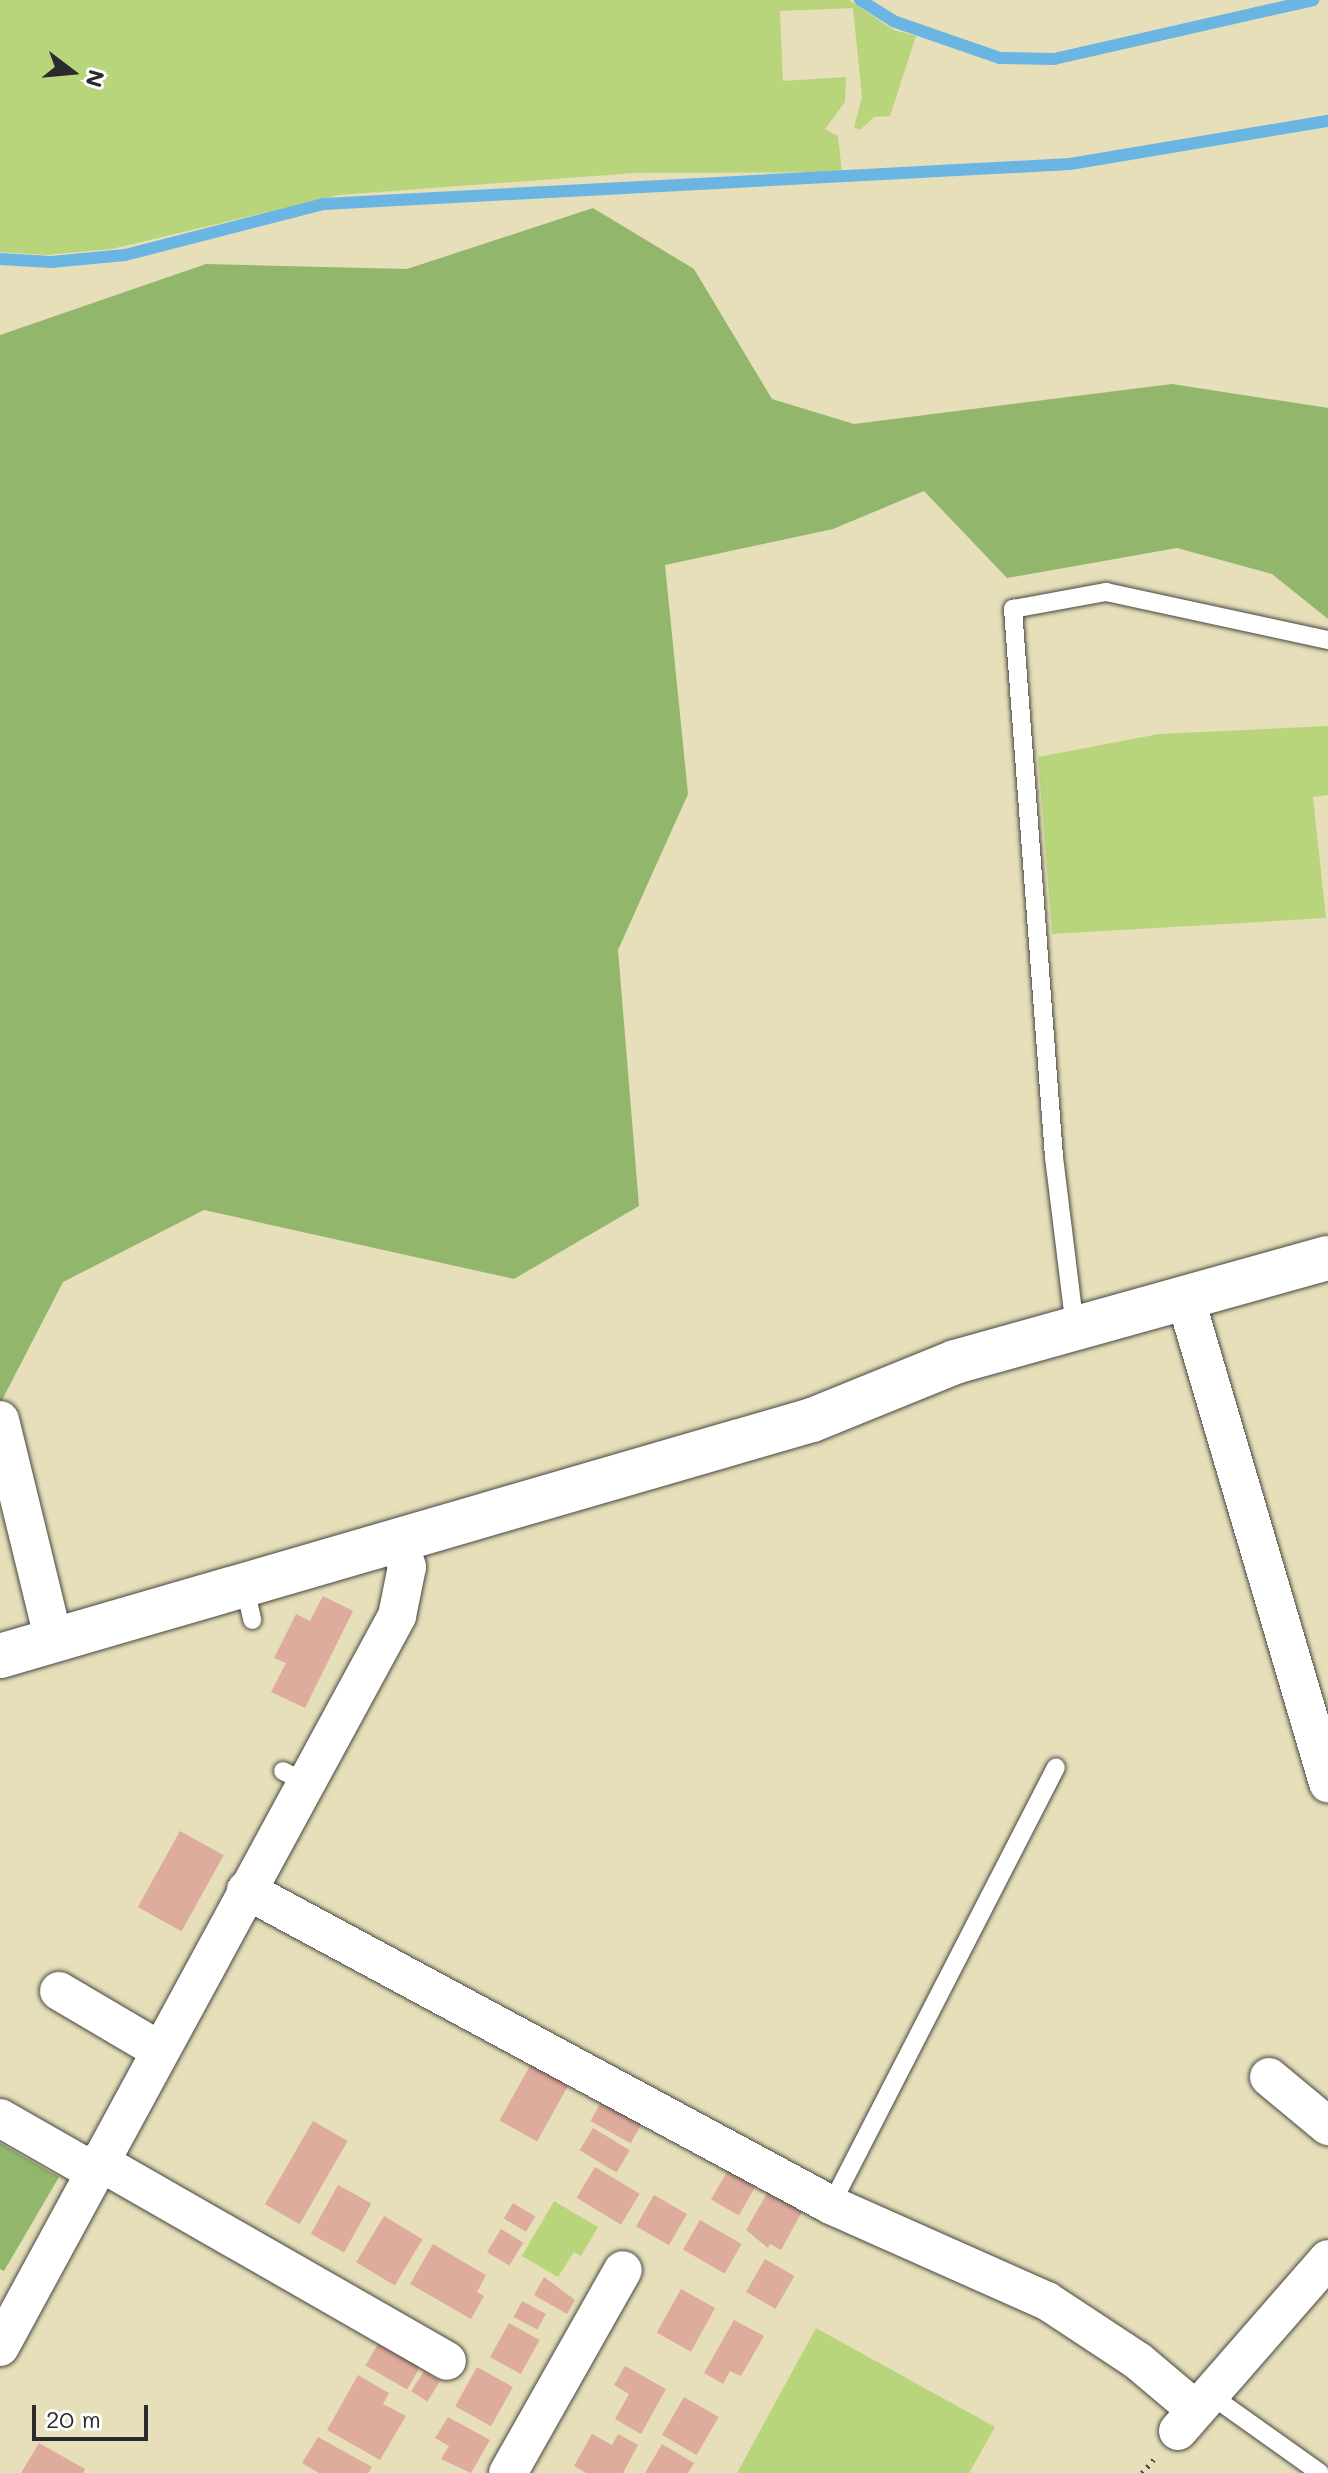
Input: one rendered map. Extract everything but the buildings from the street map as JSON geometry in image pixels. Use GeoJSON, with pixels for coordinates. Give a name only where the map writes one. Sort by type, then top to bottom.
{"type":"FeatureCollection","features":[{"type":"Feature","properties":{"kind":"street"},"geometry":{"type":"LineString","coordinates":[[0,1656],[53,1638],[248,1602],[398,1539],[812,1420],[955,1362],[1328,1258]]}},
{"type":"Feature","properties":{"kind":"street"},"geometry":{"type":"LineString","coordinates":[[1185,1297],[1328,1783]]}},
{"type":"Feature","properties":{"kind":"street"},"geometry":{"type":"LineString","coordinates":[[0,1420],[53,1638]]}},
{"type":"Feature","properties":{"kind":"street"},"geometry":{"type":"LineString","coordinates":[[0,2347],[246,1890],[293,1776],[397,1616],[407,1567],[398,1539]]}},
{"type":"Feature","properties":{"kind":"street"},"geometry":{"type":"LineString","coordinates":[[246,1890],[831,2205],[1047,2301],[1138,2361],[1194,2411],[1328,2259]]}},
{"type":"Feature","properties":{"kind":"street"},"geometry":{"type":"LineString","coordinates":[[59,1991],[159,2050]]}},
{"type":"Feature","properties":{"kind":"street"},"geometry":{"type":"LineString","coordinates":[[1269,2077],[1328,2126]]}},
{"type":"Feature","properties":{"kind":"street"},"geometry":{"type":"LineString","coordinates":[[0,2118],[95,2166],[447,2361]]}},
{"type":"Feature","properties":{"kind":"street"},"geometry":{"type":"LineString","coordinates":[[508,2473],[623,2270]]}},
{"type":"Feature","properties":{"kind":"lane"},"geometry":{"type":"LineString","coordinates":[[1075,1328],[1054,1157],[1013,609],[1106,592],[1328,640]]}},
{"type":"Feature","properties":{"kind":"lane"},"geometry":{"type":"LineString","coordinates":[[831,2205],[1056,1768]]}},
{"type":"Feature","properties":{"kind":"lane"},"geometry":{"type":"LineString","coordinates":[[1194,2411],[1320,2473]]}},
{"type":"Feature","properties":{"kind":"green space"},"geometry":{"type":"Polygon","coordinates":[[[0,0],[849,0],[894,30],[916,36],[890,116],[874,117],[860,130],[854,127],[862,97],[853,8],[780,11],[783,81],[846,77],[845,102],[825,129],[838,136],[842,172],[635,173],[339,195],[112,249],[46,255],[0,252],[0,0]]]}},
{"type":"Feature","properties":{"kind":"green space"},"geometry":{"type":"Polygon","coordinates":[[[593,208],[694,269],[772,399],[854,424],[1172,384],[1328,408],[1328,619],[1272,574],[1177,548],[1007,578],[924,491],[833,529],[665,565],[688,794],[618,950],[639,1206],[514,1279],[204,1210],[63,1282],[0,1404],[0,335],[206,264],[407,269],[593,208]]]}},
{"type":"Feature","properties":{"kind":"green space"},"geometry":{"type":"Polygon","coordinates":[[[1328,726],[1328,795],[1313,797],[1326,918],[1052,934],[1038,757],[1159,734],[1328,726]]]}},
{"type":"Feature","properties":{"kind":"green space"},"geometry":{"type":"Polygon","coordinates":[[[0,2143],[59,2177],[4,2271],[0,2269],[0,2143]]]}},
{"type":"Feature","properties":{"kind":"green space"},"geometry":{"type":"Polygon","coordinates":[[[554,2201],[598,2227],[581,2256],[574,2252],[558,2277],[522,2256],[554,2201]]]}},
{"type":"Feature","properties":{"kind":"green space"},"geometry":{"type":"Polygon","coordinates":[[[816,2328],[995,2427],[969,2473],[737,2473],[816,2328]]]}},
{"type":"Feature","properties":{"kind":"waterway"},"geometry":{"type":"LineString","coordinates":[[860,0],[893,21],[1000,58],[1054,59],[1313,0]]}},
{"type":"Feature","properties":{"kind":"waterway"},"geometry":{"type":"LineString","coordinates":[[0,259],[51,262],[125,255],[324,204],[1070,164],[1328,121]]}}]}
